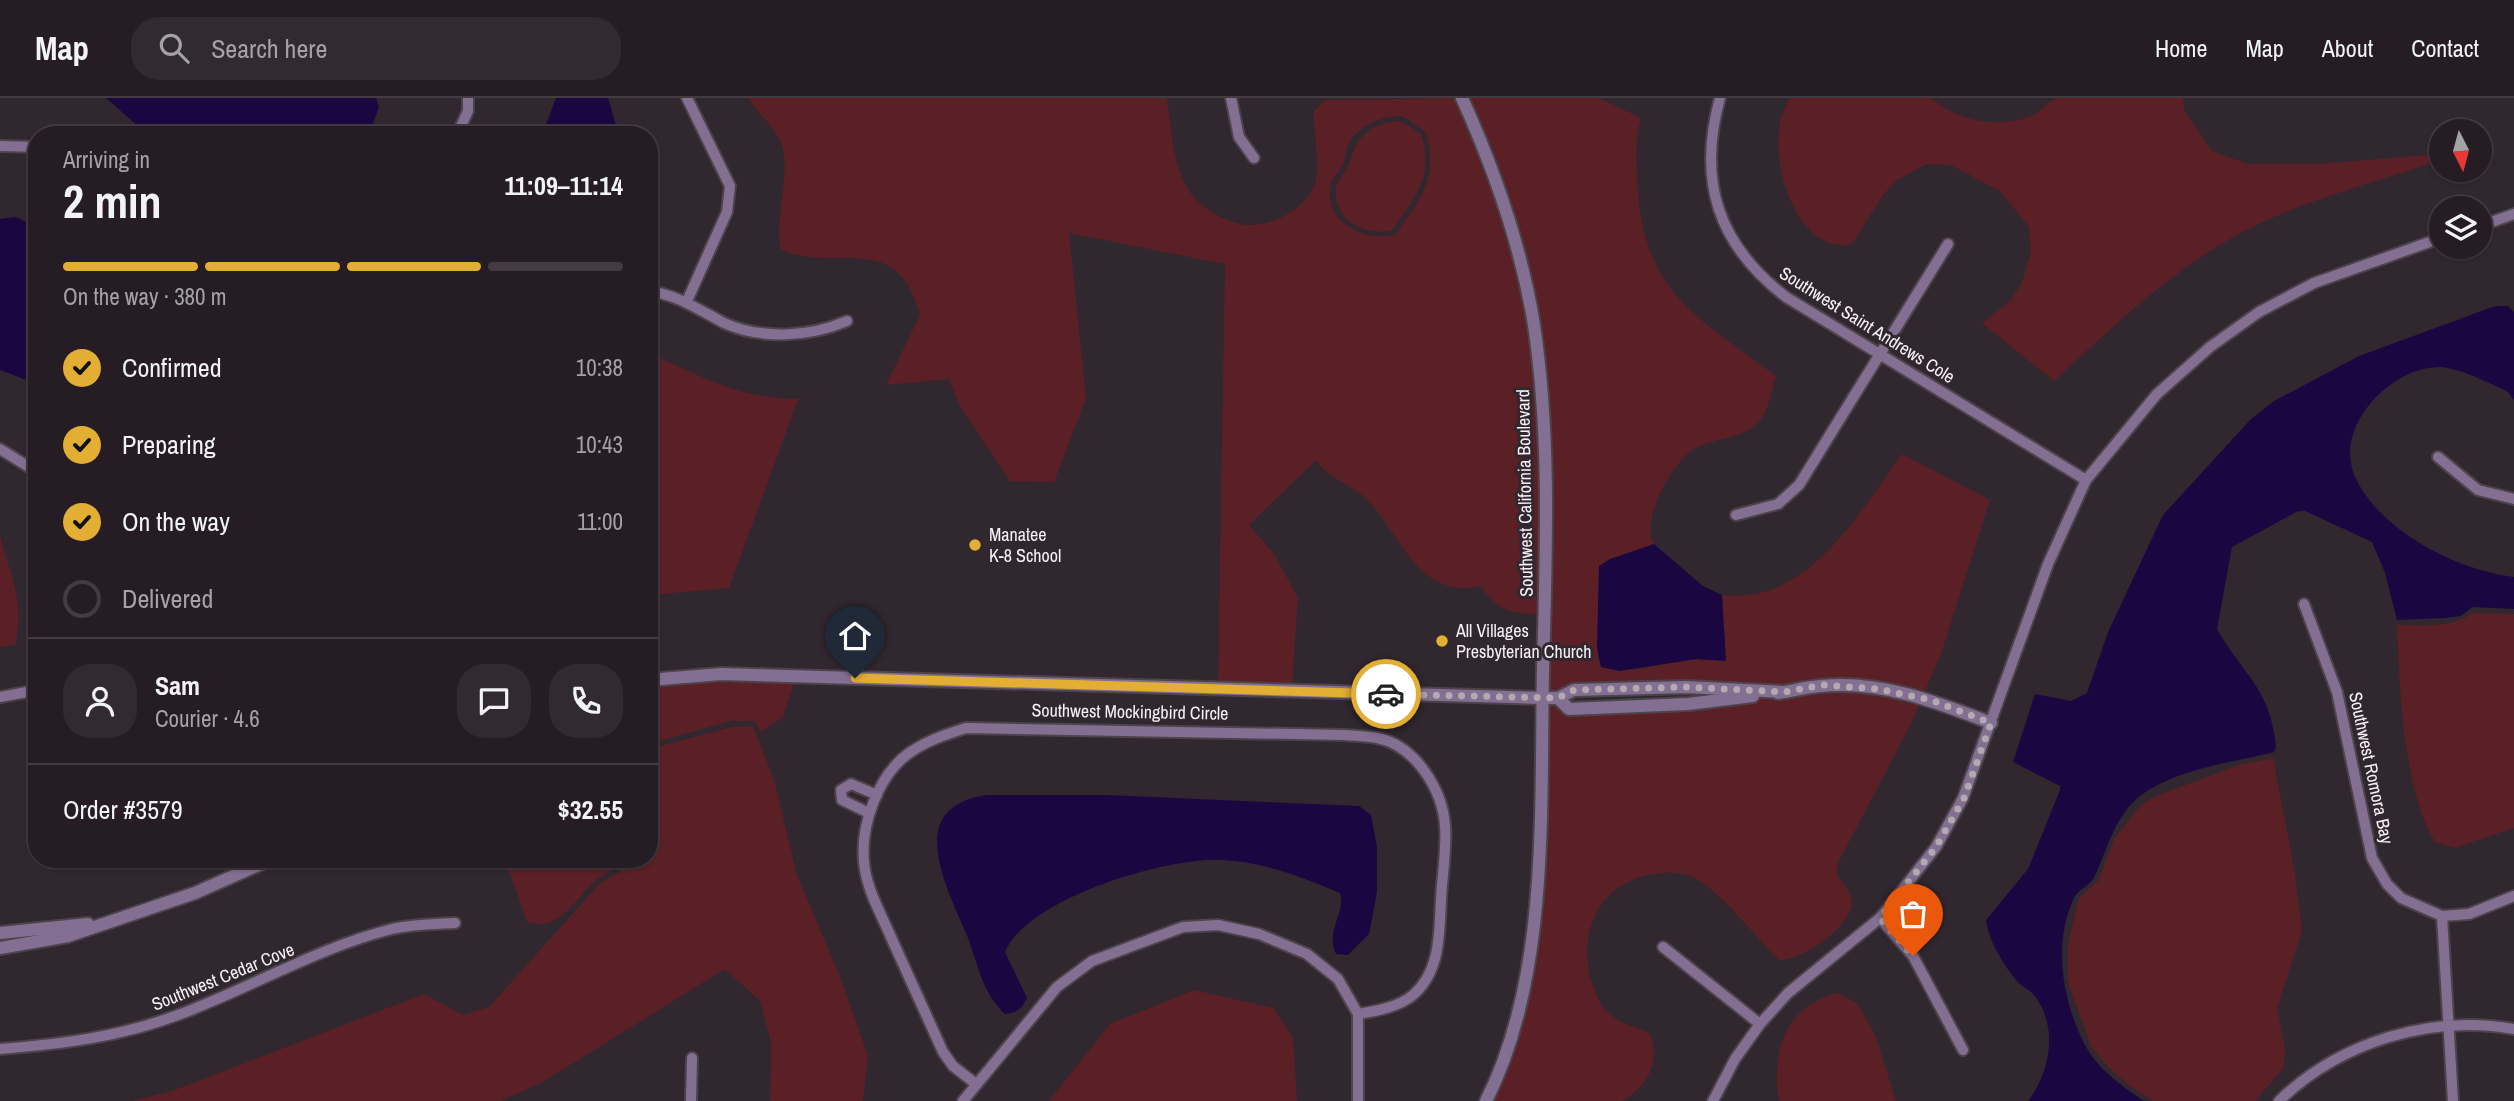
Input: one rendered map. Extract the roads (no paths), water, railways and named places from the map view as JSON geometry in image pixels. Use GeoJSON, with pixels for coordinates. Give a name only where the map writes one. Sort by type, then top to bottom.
{"type":"FeatureCollection","features":[{"type":"Feature","properties":{"kind":"street"},"geometry":{"type":"LineString","coordinates":[[461,126],[468,111],[468,98]]}},
{"type":"Feature","properties":{"kind":"street"},"geometry":{"type":"LineString","coordinates":[[687,98],[703,137],[721,162],[730,186],[727,212],[687,301]]}},
{"type":"Feature","properties":{"kind":"street"},"geometry":{"type":"LineString","coordinates":[[1231,98],[1239,137],[1254,158]]}},
{"type":"Feature","properties":{"kind":"street","name":"Southwest California Boulevard"},"geometry":{"type":"LineString","coordinates":[[1462,98],[1499,183],[1518,249],[1534,323],[1546,456],[1543,698],[1536,907],[1527,974],[1510,1044],[1486,1101]]}},
{"type":"Feature","properties":{"kind":"street","name":"Southwest Saint Andrews Cole"},"geometry":{"type":"LineString","coordinates":[[1720,98],[1713,124],[1710,163],[1716,203],[1734,244],[1760,278],[2086,480]]}},
{"type":"Feature","properties":{"kind":"street"},"geometry":{"type":"LineString","coordinates":[[0,146],[28,147]]}},
{"type":"Feature","properties":{"kind":"street"},"geometry":{"type":"LineString","coordinates":[[2492,222],[2514,214]]}},
{"type":"Feature","properties":{"kind":"street"},"geometry":{"type":"LineString","coordinates":[[1713,1101],[1735,1059],[1760,1024],[1788,993],[1880,918],[1936,847],[1964,798],[2048,564],[2086,480],[2157,394],[2210,347],[2259,312],[2314,283],[2429,242]]}},
{"type":"Feature","properties":{"kind":"street"},"geometry":{"type":"LineString","coordinates":[[1736,515],[1769,508],[1792,493],[1948,244]]}},
{"type":"Feature","properties":{"kind":"street"},"geometry":{"type":"LineString","coordinates":[[658,293],[687,301],[725,323],[758,332],[821,332],[847,321]]}},
{"type":"Feature","properties":{"kind":"street"},"geometry":{"type":"LineString","coordinates":[[0,449],[28,466]]}},
{"type":"Feature","properties":{"kind":"street"},"geometry":{"type":"LineString","coordinates":[[2438,457],[2477,490],[2514,499]]}},
{"type":"Feature","properties":{"kind":"street","name":"Southwest Romora Bay"},"geometry":{"type":"LineString","coordinates":[[2304,604],[2337,692],[2372,858],[2387,884],[2401,898],[2442,916]]}},
{"type":"Feature","properties":{"kind":"street"},"geometry":{"type":"LineString","coordinates":[[658,679],[721,674],[1543,698],[1558,698],[1574,690],[1671,688],[1784,692]]}},
{"type":"Feature","properties":{"kind":"street"},"geometry":{"type":"LineString","coordinates":[[1558,698],[1569,709],[1673,705],[1823,685],[1878,689],[1931,700],[1991,723]]}},
{"type":"Feature","properties":{"kind":"street"},"geometry":{"type":"LineString","coordinates":[[1671,688],[1673,705]]}},
{"type":"Feature","properties":{"kind":"street"},"geometry":{"type":"LineString","coordinates":[[0,697],[28,692]]}},
{"type":"Feature","properties":{"kind":"street","name":"Southwest Mockingbird Circle"},"geometry":{"type":"LineString","coordinates":[[976,1084],[953,1066],[943,1052],[874,899],[865,870],[864,849],[869,813],[888,777],[909,753],[935,738],[966,728],[1002,726],[1379,738],[1425,771],[1440,797],[1445,826],[1438,950],[1429,976],[1412,996],[1383,1010],[1358,1014]]}},
{"type":"Feature","properties":{"kind":"street"},"geometry":{"type":"LineString","coordinates":[[869,813],[842,800],[841,790],[851,784],[877,795]]}},
{"type":"Feature","properties":{"kind":"street"},"geometry":{"type":"LineString","coordinates":[[0,948],[68,936],[195,894],[252,868]]}},
{"type":"Feature","properties":{"kind":"street"},"geometry":{"type":"LineString","coordinates":[[2453,1101],[2442,916],[2469,914],[2514,896]]}},
{"type":"Feature","properties":{"kind":"street"},"geometry":{"type":"LineString","coordinates":[[1880,918],[1913,956],[1963,1050]]}},
{"type":"Feature","properties":{"kind":"street"},"geometry":{"type":"LineString","coordinates":[[0,933],[106,922]]}},
{"type":"Feature","properties":{"kind":"street","name":"Southwest Cedar Cove"},"geometry":{"type":"LineString","coordinates":[[0,1049],[86,1042],[132,1031],[178,1015],[365,937],[415,925],[456,923]]}},
{"type":"Feature","properties":{"kind":"street"},"geometry":{"type":"LineString","coordinates":[[963,1101],[1057,987],[1092,961],[1183,926],[1228,927],[1259,934],[1307,954],[1338,979],[1358,1014],[1358,1101]]}},
{"type":"Feature","properties":{"kind":"street"},"geometry":{"type":"LineString","coordinates":[[1663,947],[1760,1024]]}},
{"type":"Feature","properties":{"kind":"street"},"geometry":{"type":"LineString","coordinates":[[2279,1101],[2327,1064],[2373,1041],[2447,1024],[2514,1029]]}},
{"type":"Feature","properties":{"kind":"street"},"geometry":{"type":"LineString","coordinates":[[691,1101],[692,1058]]}},
{"type":"Feature","properties":{"kind":"place","name":"Manatee K-8 School"},"geometry":{"type":"Point","coordinates":[975,545]}},
{"type":"Feature","properties":{"kind":"place","name":"All Villages Presbyterian Church"},"geometry":{"type":"Point","coordinates":[1442,641]}}]}
